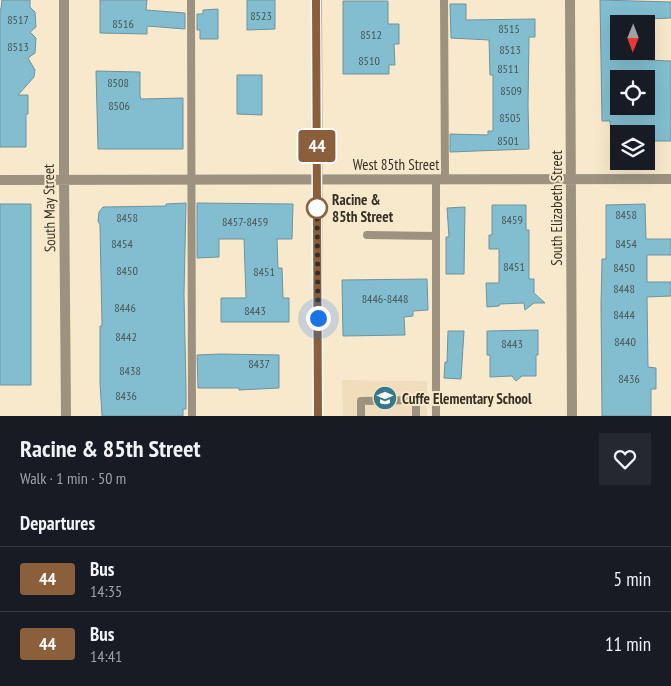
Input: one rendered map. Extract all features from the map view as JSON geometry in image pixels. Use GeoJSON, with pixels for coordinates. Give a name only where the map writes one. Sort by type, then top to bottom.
{"type":"FeatureCollection","features":[{"type":"Feature","properties":{"kind":"street","name":"South May Street"},"geometry":{"type":"LineString","coordinates":[[64,0],[66,416]]}},
{"type":"Feature","properties":{"kind":"street"},"geometry":{"type":"LineString","coordinates":[[316,0],[318,416]]}},
{"type":"Feature","properties":{"kind":"street","name":"South Elizabeth Street"},"geometry":{"type":"LineString","coordinates":[[570,0],[572,416]]}},
{"type":"Feature","properties":{"kind":"street","name":"West 85th Street"},"geometry":{"type":"LineString","coordinates":[[0,180],[671,179]]}},
{"type":"Feature","properties":{"kind":"lane"},"geometry":{"type":"LineString","coordinates":[[191,0],[192,416]]}},
{"type":"Feature","properties":{"kind":"lane"},"geometry":{"type":"LineString","coordinates":[[436,416],[436,236],[440,179],[444,0]]}},
{"type":"Feature","properties":{"kind":"lane"},"geometry":{"type":"LineString","coordinates":[[367,235],[436,236]]}},
{"type":"Feature","properties":{"kind":"lane"},"geometry":{"type":"LineString","coordinates":[[361,416],[361,400],[416,400],[416,416]]}},
{"type":"Feature","properties":{"kind":"shaded area","name":"Cuffe Elementary School"},"geometry":{"type":"Polygon","coordinates":[[[342,380],[427,381],[427,416],[343,416],[342,380]]]}},
{"type":"Feature","properties":{"kind":"building"},"geometry":{"type":"Polygon","coordinates":[[[2,0],[30,0],[30,7],[35,12],[36,27],[30,32],[36,38],[35,53],[28,58],[35,70],[34,77],[18,95],[28,95],[26,147],[0,147],[0,9],[2,0]]]}},
{"type":"Feature","properties":{"kind":"building"},"geometry":{"type":"Polygon","coordinates":[[[100,0],[147,0],[146,10],[185,13],[185,29],[147,26],[147,34],[100,33],[100,0]]]}},
{"type":"Feature","properties":{"kind":"building"},"geometry":{"type":"Polygon","coordinates":[[[247,0],[275,0],[275,29],[247,30],[247,0]]]}},
{"type":"Feature","properties":{"kind":"building"},"geometry":{"type":"Polygon","coordinates":[[[600,0],[671,2],[671,18],[655,19],[655,15],[610,15],[610,60],[671,61],[671,141],[655,141],[655,125],[610,125],[610,121],[602,121],[600,0]]]}},
{"type":"Feature","properties":{"kind":"building"},"geometry":{"type":"Polygon","coordinates":[[[343,1],[388,1],[388,24],[399,24],[399,44],[394,44],[395,65],[389,65],[389,74],[343,74],[343,1]]]}},
{"type":"Feature","properties":{"kind":"building"},"geometry":{"type":"Polygon","coordinates":[[[450,4],[466,4],[466,20],[535,19],[535,37],[529,37],[529,149],[450,152],[450,134],[488,135],[488,131],[493,131],[493,75],[490,75],[489,40],[451,38],[450,4]]]}},
{"type":"Feature","properties":{"kind":"building"},"geometry":{"type":"Polygon","coordinates":[[[218,9],[218,39],[200,39],[200,30],[197,30],[197,14],[203,14],[203,10],[218,9]]]}},
{"type":"Feature","properties":{"kind":"building"},"geometry":{"type":"Polygon","coordinates":[[[96,71],[140,72],[141,99],[183,98],[183,149],[98,149],[96,71]]]}},
{"type":"Feature","properties":{"kind":"building"},"geometry":{"type":"Polygon","coordinates":[[[237,75],[262,75],[262,115],[237,114],[237,75]]]}},
{"type":"Feature","properties":{"kind":"building"},"geometry":{"type":"Polygon","coordinates":[[[186,203],[184,294],[186,409],[183,409],[183,416],[102,416],[100,383],[100,326],[102,326],[99,212],[103,207],[166,206],[166,204],[186,203]]]}},
{"type":"Feature","properties":{"kind":"building"},"geometry":{"type":"Polygon","coordinates":[[[197,203],[293,204],[292,239],[277,239],[278,268],[282,268],[283,298],[289,298],[289,322],[221,322],[221,298],[246,298],[244,239],[219,239],[219,257],[197,258],[197,203]]]}},
{"type":"Feature","properties":{"kind":"building"},"geometry":{"type":"Polygon","coordinates":[[[0,204],[31,204],[31,385],[0,385],[0,204]]]}},
{"type":"Feature","properties":{"kind":"building"},"geometry":{"type":"Polygon","coordinates":[[[645,204],[646,239],[671,239],[671,255],[647,255],[647,282],[671,282],[671,296],[647,297],[648,367],[656,368],[656,389],[651,389],[651,416],[602,416],[601,305],[602,259],[606,259],[606,205],[645,204]]]}},
{"type":"Feature","properties":{"kind":"building"},"geometry":{"type":"Polygon","coordinates":[[[492,205],[526,205],[526,230],[529,230],[529,279],[534,279],[534,293],[545,303],[534,303],[525,310],[524,303],[500,304],[499,306],[487,307],[486,283],[499,283],[499,249],[489,249],[489,235],[492,235],[492,205]]]}},
{"type":"Feature","properties":{"kind":"building"},"geometry":{"type":"Polygon","coordinates":[[[465,207],[464,274],[446,274],[446,237],[449,237],[447,208],[465,207]]]}},
{"type":"Feature","properties":{"kind":"building"},"geometry":{"type":"Polygon","coordinates":[[[427,279],[428,310],[413,311],[413,316],[404,317],[405,335],[343,336],[342,280],[427,279]]]}},
{"type":"Feature","properties":{"kind":"building"},"geometry":{"type":"Polygon","coordinates":[[[538,330],[536,376],[522,376],[516,381],[512,376],[490,377],[490,355],[487,355],[487,331],[538,330]]]}},
{"type":"Feature","properties":{"kind":"building"},"geometry":{"type":"Polygon","coordinates":[[[448,331],[464,331],[461,379],[444,378],[445,362],[447,362],[448,331]]]}},
{"type":"Feature","properties":{"kind":"building"},"geometry":{"type":"Polygon","coordinates":[[[197,355],[279,355],[279,388],[239,390],[239,388],[198,388],[197,355]]]}},
{"type":"Feature","properties":{"kind":"bus line","name":"44"},"geometry":{"type":"LineString","coordinates":[[316,0],[318,416]]}},
{"type":"Feature","properties":{"kind":"place","name":"Racine & 85th Street"},"geometry":{"type":"Point","coordinates":[317,208]}},
{"type":"Feature","properties":{"kind":"place","name":"Cuffe Elementary School"},"geometry":{"type":"Point","coordinates":[385,398]}},
{"type":"Feature","properties":{"kind":"route"},"geometry":{"type":"LineString","coordinates":[[317,208],[317,200],[318,318]]}}]}
